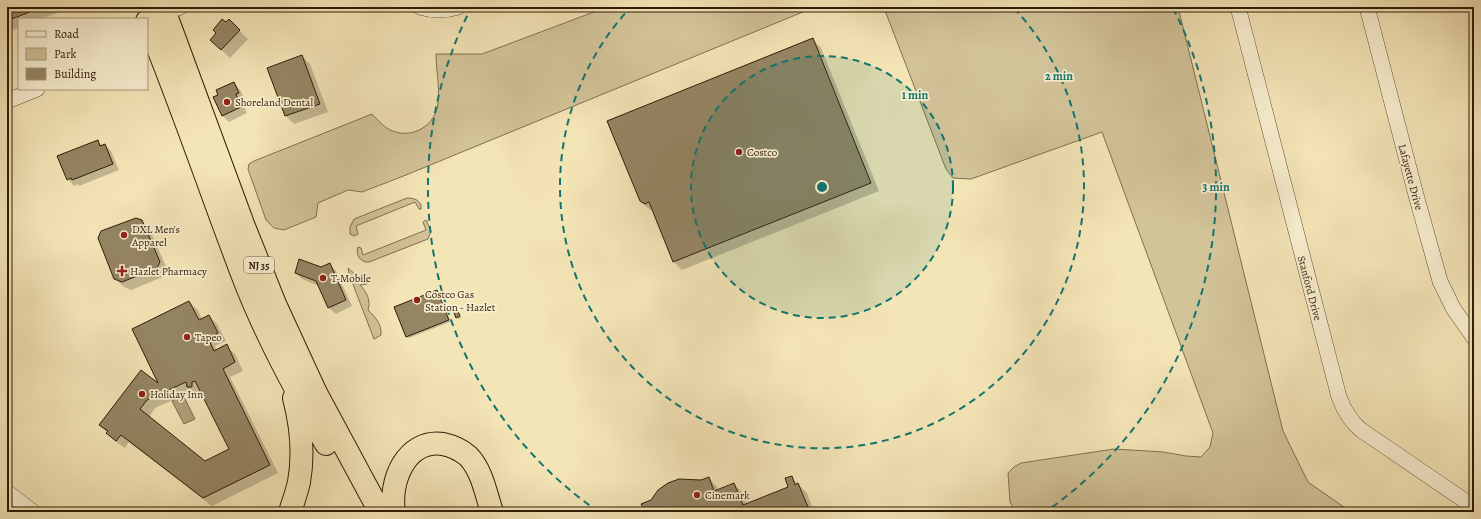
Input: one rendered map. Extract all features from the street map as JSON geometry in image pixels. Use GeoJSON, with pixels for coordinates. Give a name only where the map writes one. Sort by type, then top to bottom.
{"type":"FeatureCollection","features":[{"type":"Feature","properties":{"kind":"highway","name":"NJ 35"},"geometry":{"type":"LineString","coordinates":[[155,15],[154,57],[244,279],[288,376],[364,512]]}},
{"type":"Feature","properties":{"kind":"highway","name":"NJ 35"},"geometry":{"type":"LineString","coordinates":[[155,15],[275,304],[316,393],[380,512]]}},
{"type":"Feature","properties":{"kind":"highway"},"geometry":{"type":"LineString","coordinates":[[288,376],[295,402],[301,444],[299,482],[290,512]]}},
{"type":"Feature","properties":{"kind":"highway"},"geometry":{"type":"LineString","coordinates":[[394,512],[392,497],[397,474],[402,464],[410,455],[420,448],[438,444],[449,445],[460,450],[474,463],[492,512]]}},
{"type":"Feature","properties":{"kind":"street"},"geometry":{"type":"LineString","coordinates":[[420,7],[433,10],[445,10],[458,7]]}},
{"type":"Feature","properties":{"kind":"street","name":"Stanford Drive"},"geometry":{"type":"LineString","coordinates":[[1238,7],[1339,397],[1344,410],[1361,430],[1474,506]]}},
{"type":"Feature","properties":{"kind":"street","name":"Lafayette Drive"},"geometry":{"type":"LineString","coordinates":[[1367,7],[1416,196],[1440,281],[1453,308],[1474,338]]}},
{"type":"Feature","properties":{"kind":"street"},"geometry":{"type":"LineString","coordinates":[[7,101],[34,90]]}},
{"type":"Feature","properties":{"kind":"street"},"geometry":{"type":"LineString","coordinates":[[7,492],[32,512]]}},
{"type":"Feature","properties":{"kind":"green space"},"geometry":{"type":"Polygon","coordinates":[[[607,7],[815,7],[401,177],[362,192],[348,190],[318,203],[316,217],[284,230],[274,228],[266,220],[248,169],[249,164],[372,114],[390,130],[401,133],[416,131],[428,124],[436,111],[439,91],[436,54],[482,54],[607,7]]]}},
{"type":"Feature","properties":{"kind":"green space"},"geometry":{"type":"Polygon","coordinates":[[[880,7],[1178,7],[1283,431],[1308,482],[1351,512],[1015,511],[1010,502],[1008,473],[1021,463],[1114,449],[1163,452],[1201,457],[1210,447],[1213,433],[1102,132],[971,179],[953,178],[946,169],[886,13],[880,7]]]}},
{"type":"Feature","properties":{"kind":"green space"},"geometry":{"type":"Polygon","coordinates":[[[407,198],[417,200],[421,205],[421,209],[419,209],[415,202],[356,226],[358,234],[354,236],[350,234],[350,227],[354,219],[407,198]]]}},
{"type":"Feature","properties":{"kind":"green space"},"geometry":{"type":"Polygon","coordinates":[[[426,220],[431,231],[428,239],[369,262],[363,261],[359,258],[357,253],[358,247],[361,248],[363,255],[426,230],[423,222],[426,220]]]}},
{"type":"Feature","properties":{"kind":"green space"},"geometry":{"type":"Polygon","coordinates":[[[348,268],[357,276],[369,279],[367,284],[360,285],[368,297],[368,310],[380,327],[381,335],[374,339],[349,274],[348,268]]]}},
{"type":"Feature","properties":{"kind":"shaded area"},"geometry":{"type":"Polygon","coordinates":[[[183,395],[195,419],[184,424],[172,401],[183,395]]]}},
{"type":"Feature","properties":{"kind":"building"},"geometry":{"type":"Polygon","coordinates":[[[7,7],[43,7],[7,21],[7,7]]]}},
{"type":"Feature","properties":{"kind":"building"},"geometry":{"type":"Polygon","coordinates":[[[222,19],[226,22],[229,19],[240,30],[221,50],[210,40],[216,33],[213,30],[222,19]]]}},
{"type":"Feature","properties":{"kind":"building","name":"Costco"},"geometry":{"type":"Polygon","coordinates":[[[813,38],[871,183],[673,262],[649,202],[645,204],[640,201],[607,121],[813,38]]]}},
{"type":"Feature","properties":{"kind":"building"},"geometry":{"type":"Polygon","coordinates":[[[302,55],[320,104],[285,116],[267,68],[302,55]]]}},
{"type":"Feature","properties":{"kind":"building","name":"Shoreland Dental"},"geometry":{"type":"Polygon","coordinates":[[[234,82],[239,93],[236,94],[241,107],[222,116],[213,97],[218,95],[216,90],[234,82]]]}},
{"type":"Feature","properties":{"kind":"building"},"geometry":{"type":"Polygon","coordinates":[[[98,140],[100,146],[105,144],[113,164],[72,180],[71,178],[67,180],[57,156],[98,140]]]}},
{"type":"Feature","properties":{"kind":"building"},"geometry":{"type":"Polygon","coordinates":[[[136,218],[142,220],[160,262],[157,268],[122,282],[114,279],[98,238],[101,231],[136,218]]]}},
{"type":"Feature","properties":{"kind":"building"},"geometry":{"type":"Polygon","coordinates":[[[299,259],[321,267],[330,263],[346,300],[328,308],[316,281],[295,273],[299,259]]]}},
{"type":"Feature","properties":{"kind":"building"},"geometry":{"type":"Polygon","coordinates":[[[437,290],[449,320],[406,337],[394,307],[437,290]]]}},
{"type":"Feature","properties":{"kind":"building","name":"Holiday Inn"},"geometry":{"type":"Polygon","coordinates":[[[189,301],[199,320],[209,315],[218,333],[208,338],[214,351],[227,344],[235,362],[223,369],[270,465],[203,498],[121,435],[116,441],[106,433],[108,431],[99,425],[141,370],[158,383],[132,329],[189,301]],[[195,381],[192,382],[192,387],[187,387],[186,382],[147,400],[140,409],[205,461],[229,449],[195,381]]]}},
{"type":"Feature","properties":{"kind":"building"},"geometry":{"type":"Polygon","coordinates":[[[457,309],[460,316],[456,318],[453,310],[457,309]]]}},
{"type":"Feature","properties":{"kind":"building","name":"Cinemark"},"geometry":{"type":"Polygon","coordinates":[[[792,476],[795,485],[798,483],[810,512],[645,512],[641,504],[651,500],[658,490],[668,483],[679,479],[701,480],[709,477],[714,491],[734,483],[743,505],[788,487],[785,478],[792,476]]]}},
{"type":"Feature","properties":{"kind":"place","name":"Shoreland Dental"},"geometry":{"type":"Point","coordinates":[227,102]}},
{"type":"Feature","properties":{"kind":"place","name":"Costco"},"geometry":{"type":"Point","coordinates":[739,152]}},
{"type":"Feature","properties":{"kind":"place","name":"DXL Men's Apparel"},"geometry":{"type":"Point","coordinates":[124,235]}},
{"type":"Feature","properties":{"kind":"place","name":"Hazlet Pharmacy"},"geometry":{"type":"Point","coordinates":[122,271]}},
{"type":"Feature","properties":{"kind":"place","name":"T-Mobile"},"geometry":{"type":"Point","coordinates":[323,278]}},
{"type":"Feature","properties":{"kind":"place","name":"Costco Gas Station - Hazlet"},"geometry":{"type":"Point","coordinates":[417,300]}},
{"type":"Feature","properties":{"kind":"place","name":"Tapeo"},"geometry":{"type":"Point","coordinates":[187,337]}},
{"type":"Feature","properties":{"kind":"place","name":"Holiday Inn"},"geometry":{"type":"Point","coordinates":[142,394]}},
{"type":"Feature","properties":{"kind":"place","name":"Cinemark"},"geometry":{"type":"Point","coordinates":[697,495]}}]}
